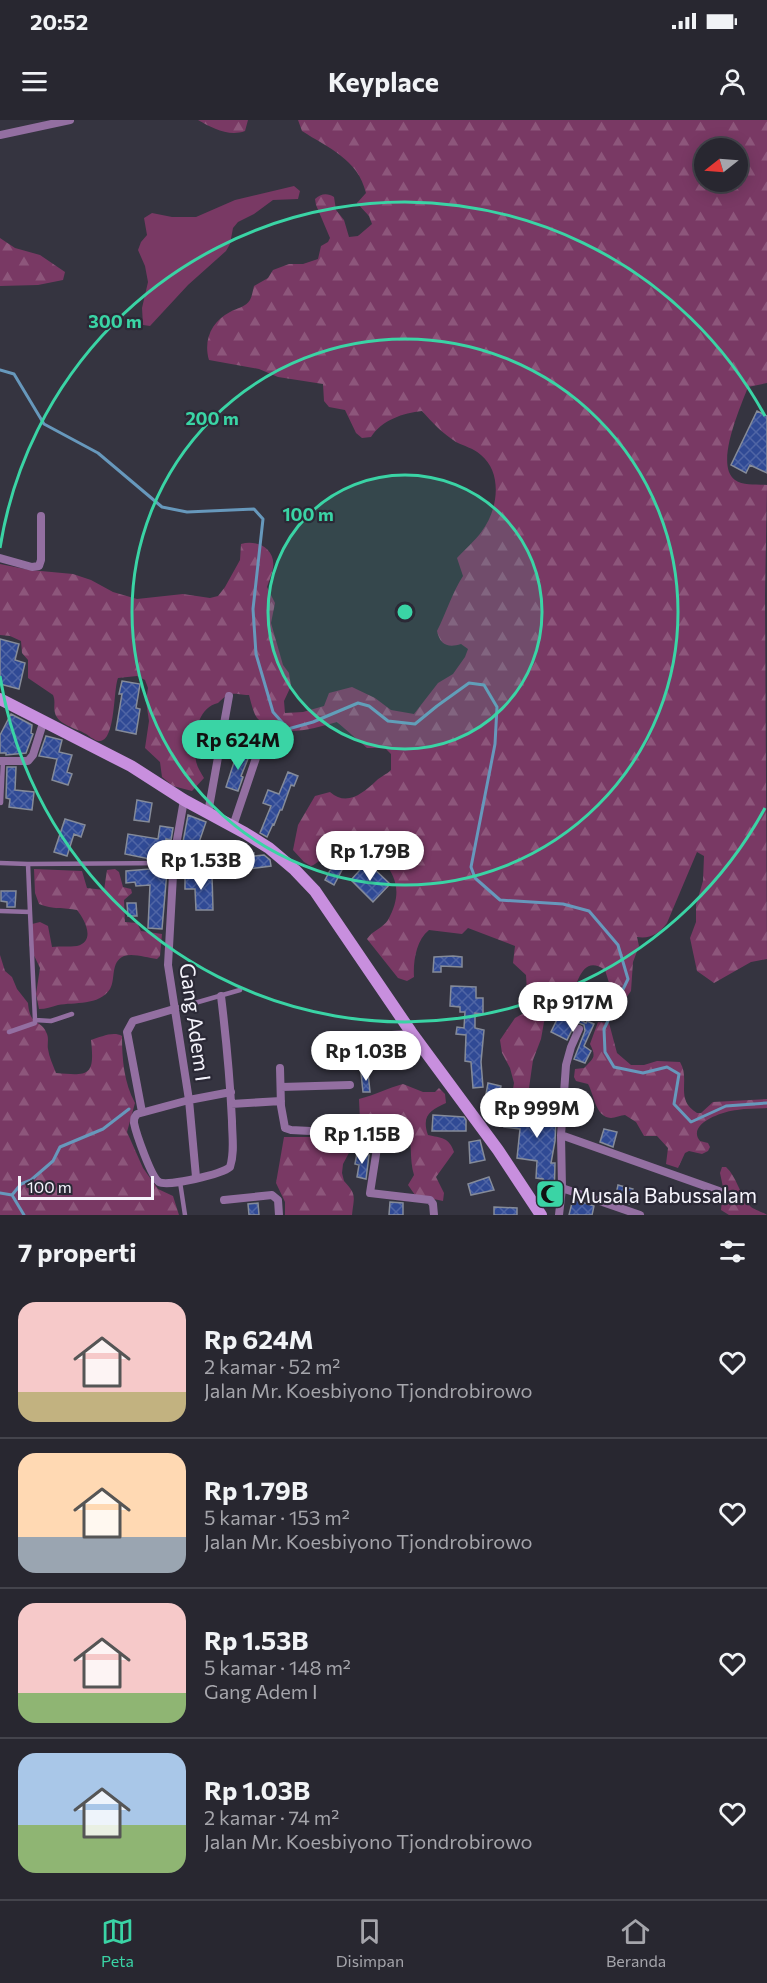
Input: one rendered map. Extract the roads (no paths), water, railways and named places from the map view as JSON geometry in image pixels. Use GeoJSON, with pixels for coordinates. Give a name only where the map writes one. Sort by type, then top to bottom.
{"type":"FeatureCollection","features":[{"type":"Feature","properties":{"kind":"main road"},"geometry":{"type":"LineString","coordinates":[[0,699],[131,766],[184,800],[268,848],[295,870],[315,891],[411,1032],[464,1103],[531,1210],[541,1215]]}},
{"type":"Feature","properties":{"kind":"street"},"geometry":{"type":"LineString","coordinates":[[0,135],[70,120]]}},
{"type":"Feature","properties":{"kind":"street"},"geometry":{"type":"LineString","coordinates":[[0,558],[32,567],[39,566],[41,516]]}},
{"type":"Feature","properties":{"kind":"street"},"geometry":{"type":"LineString","coordinates":[[208,813],[229,696]]}},
{"type":"Feature","properties":{"kind":"street"},"geometry":{"type":"LineString","coordinates":[[2,761],[28,761],[33,755],[44,720]]}},
{"type":"Feature","properties":{"kind":"street"},"geometry":{"type":"LineString","coordinates":[[233,826],[257,755]]}},
{"type":"Feature","properties":{"kind":"street","name":"Gang Adem I"},"geometry":{"type":"LineString","coordinates":[[184,800],[174,863],[168,965],[189,1100],[196,1177]]}},
{"type":"Feature","properties":{"kind":"street"},"geometry":{"type":"LineString","coordinates":[[220,996],[231,1092],[233,1155],[230,1167],[224,1171],[180,1182],[166,1184],[154,1178],[134,1122],[137,1114],[231,1092]]}},
{"type":"Feature","properties":{"kind":"street"},"geometry":{"type":"LineString","coordinates":[[142,1112],[127,1032],[132,1021],[174,1009]]}},
{"type":"Feature","properties":{"kind":"street"},"geometry":{"type":"LineString","coordinates":[[558,1215],[562,1188],[561,1135],[566,1065],[579,1029]]}},
{"type":"Feature","properties":{"kind":"street"},"geometry":{"type":"LineString","coordinates":[[280,1068],[285,1128],[369,1134],[375,1138],[377,1148],[370,1193],[430,1200],[433,1203],[434,1215]]}},
{"type":"Feature","properties":{"kind":"street"},"geometry":{"type":"LineString","coordinates":[[281,1087],[350,1085]]}},
{"type":"Feature","properties":{"kind":"street"},"geometry":{"type":"LineString","coordinates":[[231,1104],[281,1101]]}},
{"type":"Feature","properties":{"kind":"street"},"geometry":{"type":"LineString","coordinates":[[561,1135],[719,1191]]}},
{"type":"Feature","properties":{"kind":"street"},"geometry":{"type":"LineString","coordinates":[[562,1188],[640,1215]]}},
{"type":"Feature","properties":{"kind":"street"},"geometry":{"type":"LineString","coordinates":[[224,1200],[272,1195],[278,1200],[279,1215]]}},
{"type":"Feature","properties":{"kind":"lane"},"geometry":{"type":"LineString","coordinates":[[1,803],[2,761]]}},
{"type":"Feature","properties":{"kind":"lane"},"geometry":{"type":"LineString","coordinates":[[0,863],[174,863]]}},
{"type":"Feature","properties":{"kind":"lane"},"geometry":{"type":"LineString","coordinates":[[9,1032],[34,1023],[35,1020],[28,864]]}},
{"type":"Feature","properties":{"kind":"lane"},"geometry":{"type":"LineString","coordinates":[[0,911],[30,912]]}},
{"type":"Feature","properties":{"kind":"lane"},"geometry":{"type":"LineString","coordinates":[[174,1009],[240,990]]}},
{"type":"Feature","properties":{"kind":"lane"},"geometry":{"type":"LineString","coordinates":[[35,1020],[51,1021],[72,1014]]}},
{"type":"Feature","properties":{"kind":"lane"},"geometry":{"type":"LineString","coordinates":[[340,1037],[411,1032]]}},
{"type":"Feature","properties":{"kind":"lane"},"geometry":{"type":"LineString","coordinates":[[180,1182],[185,1215]]}},
{"type":"Feature","properties":{"kind":"waterway"},"geometry":{"type":"LineString","coordinates":[[0,370],[14,374],[44,424],[98,453],[162,507],[187,512],[254,509],[263,519],[253,609],[256,654],[273,712],[288,729],[313,722],[358,703],[369,706],[388,721],[415,724],[469,683],[484,685],[497,707],[495,744],[471,867],[475,878],[500,900],[563,904],[589,911],[618,945],[628,979],[604,1029],[605,1052],[614,1067],[643,1073],[667,1067],[679,1074],[674,1104],[691,1122],[726,1106],[767,1103]]}},
{"type":"Feature","properties":{"kind":"waterway"},"geometry":{"type":"LineString","coordinates":[[12,1195],[21,1184],[31,1180],[53,1161],[60,1147],[103,1129],[129,1109]]}},
{"type":"Feature","properties":{"kind":"waterway"},"geometry":{"type":"LineString","coordinates":[[0,1193],[12,1195],[24,1215]]}},
{"type":"Feature","properties":{"kind":"place","name":"Musala Babussalam"},"geometry":{"type":"Point","coordinates":[550,1194]}}]}
